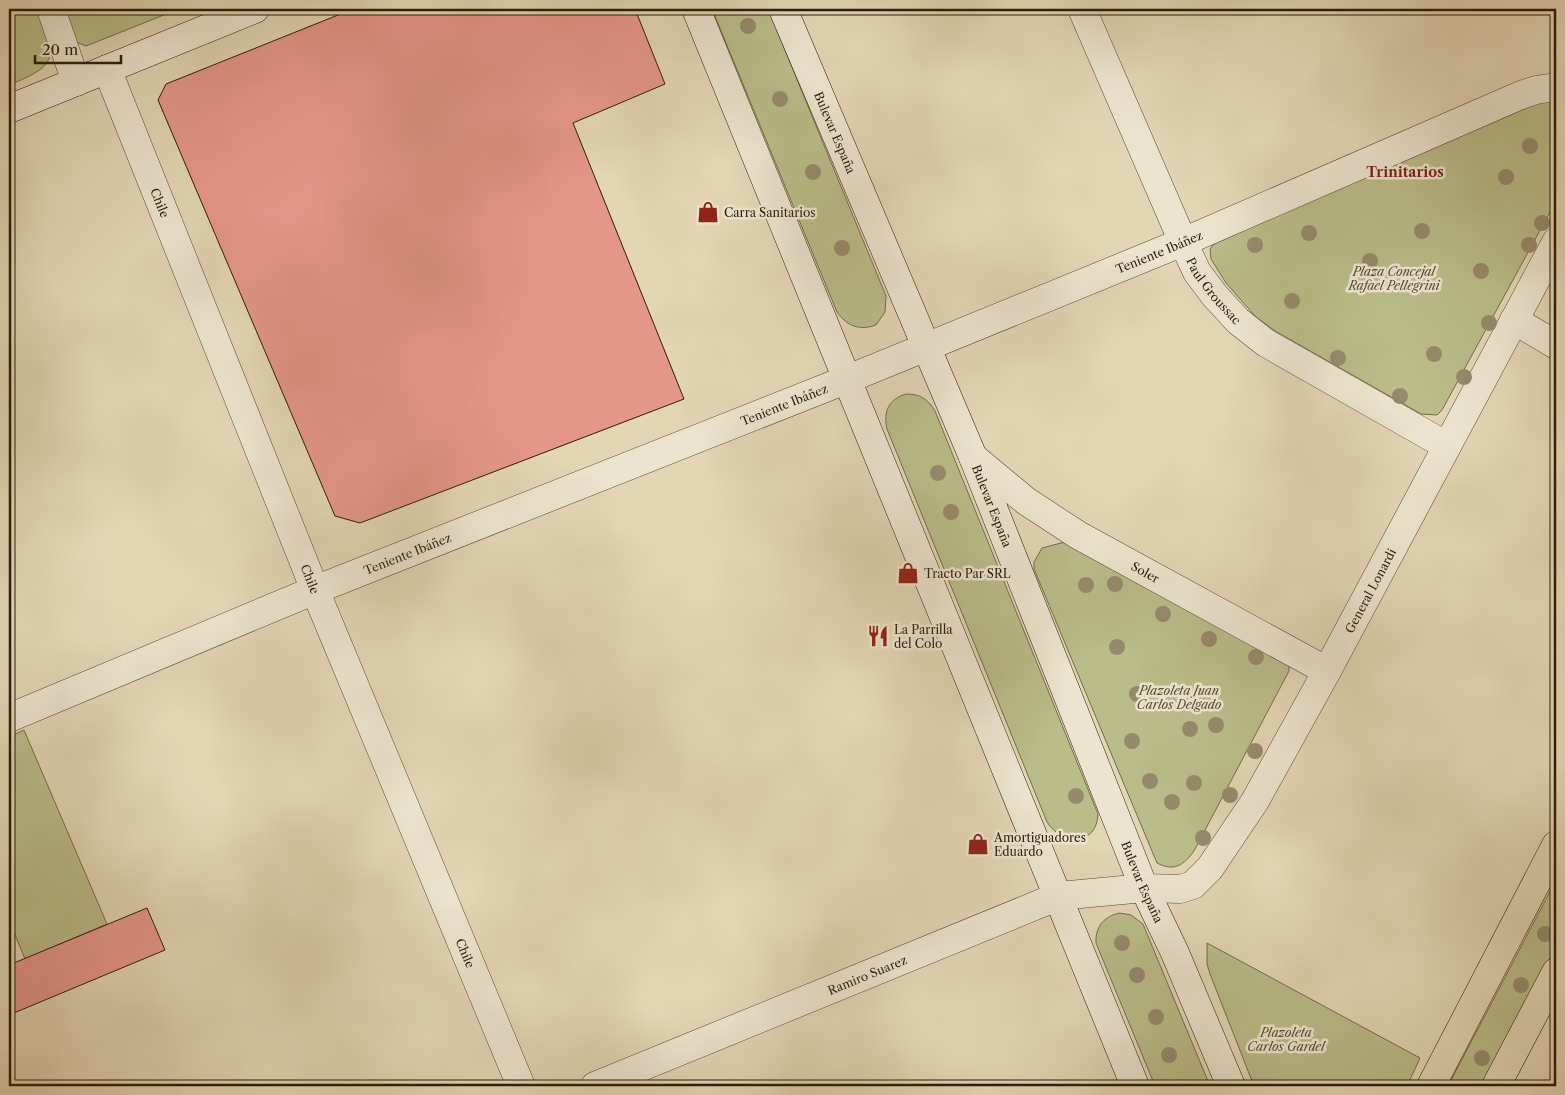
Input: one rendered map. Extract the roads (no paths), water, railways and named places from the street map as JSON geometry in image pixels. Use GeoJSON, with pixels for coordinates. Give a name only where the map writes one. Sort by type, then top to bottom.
{"type":"FeatureCollection","features":[{"type":"Feature","properties":{"kind":"highway"},"geometry":{"type":"LineString","coordinates":[[1430,1086],[1556,845]]}},
{"type":"Feature","properties":{"kind":"highway"},"geometry":{"type":"LineString","coordinates":[[1496,1086],[1556,972]]}},
{"type":"Feature","properties":{"kind":"street"},"geometry":{"type":"LineString","coordinates":[[51,9],[76,82]]}},
{"type":"Feature","properties":{"kind":"street"},"geometry":{"type":"LineString","coordinates":[[9,109],[255,9]]}},
{"type":"Feature","properties":{"kind":"street"},"geometry":{"type":"LineString","coordinates":[[696,9],[1136,1086]]}},
{"type":"Feature","properties":{"kind":"street","name":"Bulevar España"},"geometry":{"type":"LineString","coordinates":[[783,9],[973,457],[1144,888],[1175,953],[1231,1086]]}},
{"type":"Feature","properties":{"kind":"street","name":"Paul Groussac"},"geometry":{"type":"LineString","coordinates":[[1082,9],[1182,242],[1197,272],[1215,296],[1238,321],[1266,343],[1447,446]]}},
{"type":"Feature","properties":{"kind":"street","name":"Chile"},"geometry":{"type":"LineString","coordinates":[[107,69],[315,590],[521,1086]]}},
{"type":"Feature","properties":{"kind":"street","name":"Teniente Ibáñez"},"geometry":{"type":"LineString","coordinates":[[9,718],[315,590],[848,378],[1182,242],[1521,95],[1536,90],[1556,87]]}},
{"type":"Feature","properties":{"kind":"street","name":"General Lonardi"},"geometry":{"type":"LineString","coordinates":[[1144,888],[1180,889],[1193,885],[1210,868],[1254,801],[1327,671],[1556,242]]}},
{"type":"Feature","properties":{"kind":"street"},"geometry":{"type":"LineString","coordinates":[[1514,320],[1556,345]]}},
{"type":"Feature","properties":{"kind":"street","name":"Soler"},"geometry":{"type":"LineString","coordinates":[[973,457],[1026,502],[1078,535],[1327,671]]}},
{"type":"Feature","properties":{"kind":"street","name":"Ramiro Suarez"},"geometry":{"type":"LineString","coordinates":[[595,1086],[1059,896],[1144,888]]}},
{"type":"Feature","properties":{"kind":"place","name":"Carra Sanitarios"},"geometry":{"type":"Point","coordinates":[708,212]}},
{"type":"Feature","properties":{"kind":"place","name":"Tracto Par SRL"},"geometry":{"type":"Point","coordinates":[908,573]}},
{"type":"Feature","properties":{"kind":"place","name":"La Parrilla del Colo"},"geometry":{"type":"Point","coordinates":[878,636]}},
{"type":"Feature","properties":{"kind":"place","name":"Amortiguadores Eduardo"},"geometry":{"type":"Point","coordinates":[978,844]}},
{"type":"Feature","properties":{"kind":"district","name":"Trinitarios"},"geometry":{"type":"Point","coordinates":[1405,172]}},
{"type":"Feature","properties":{"kind":"park label","name":"Plaza Concejal Rafael Pellegrini"},"geometry":{"type":"Point","coordinates":[1394,278]}},
{"type":"Feature","properties":{"kind":"park label","name":"Plazoleta Juan Carlos Delgado"},"geometry":{"type":"Point","coordinates":[1179,697]}},
{"type":"Feature","properties":{"kind":"park label","name":"Plazoleta Carlos Gardel"},"geometry":{"type":"Point","coordinates":[1286,1039]}}]}
